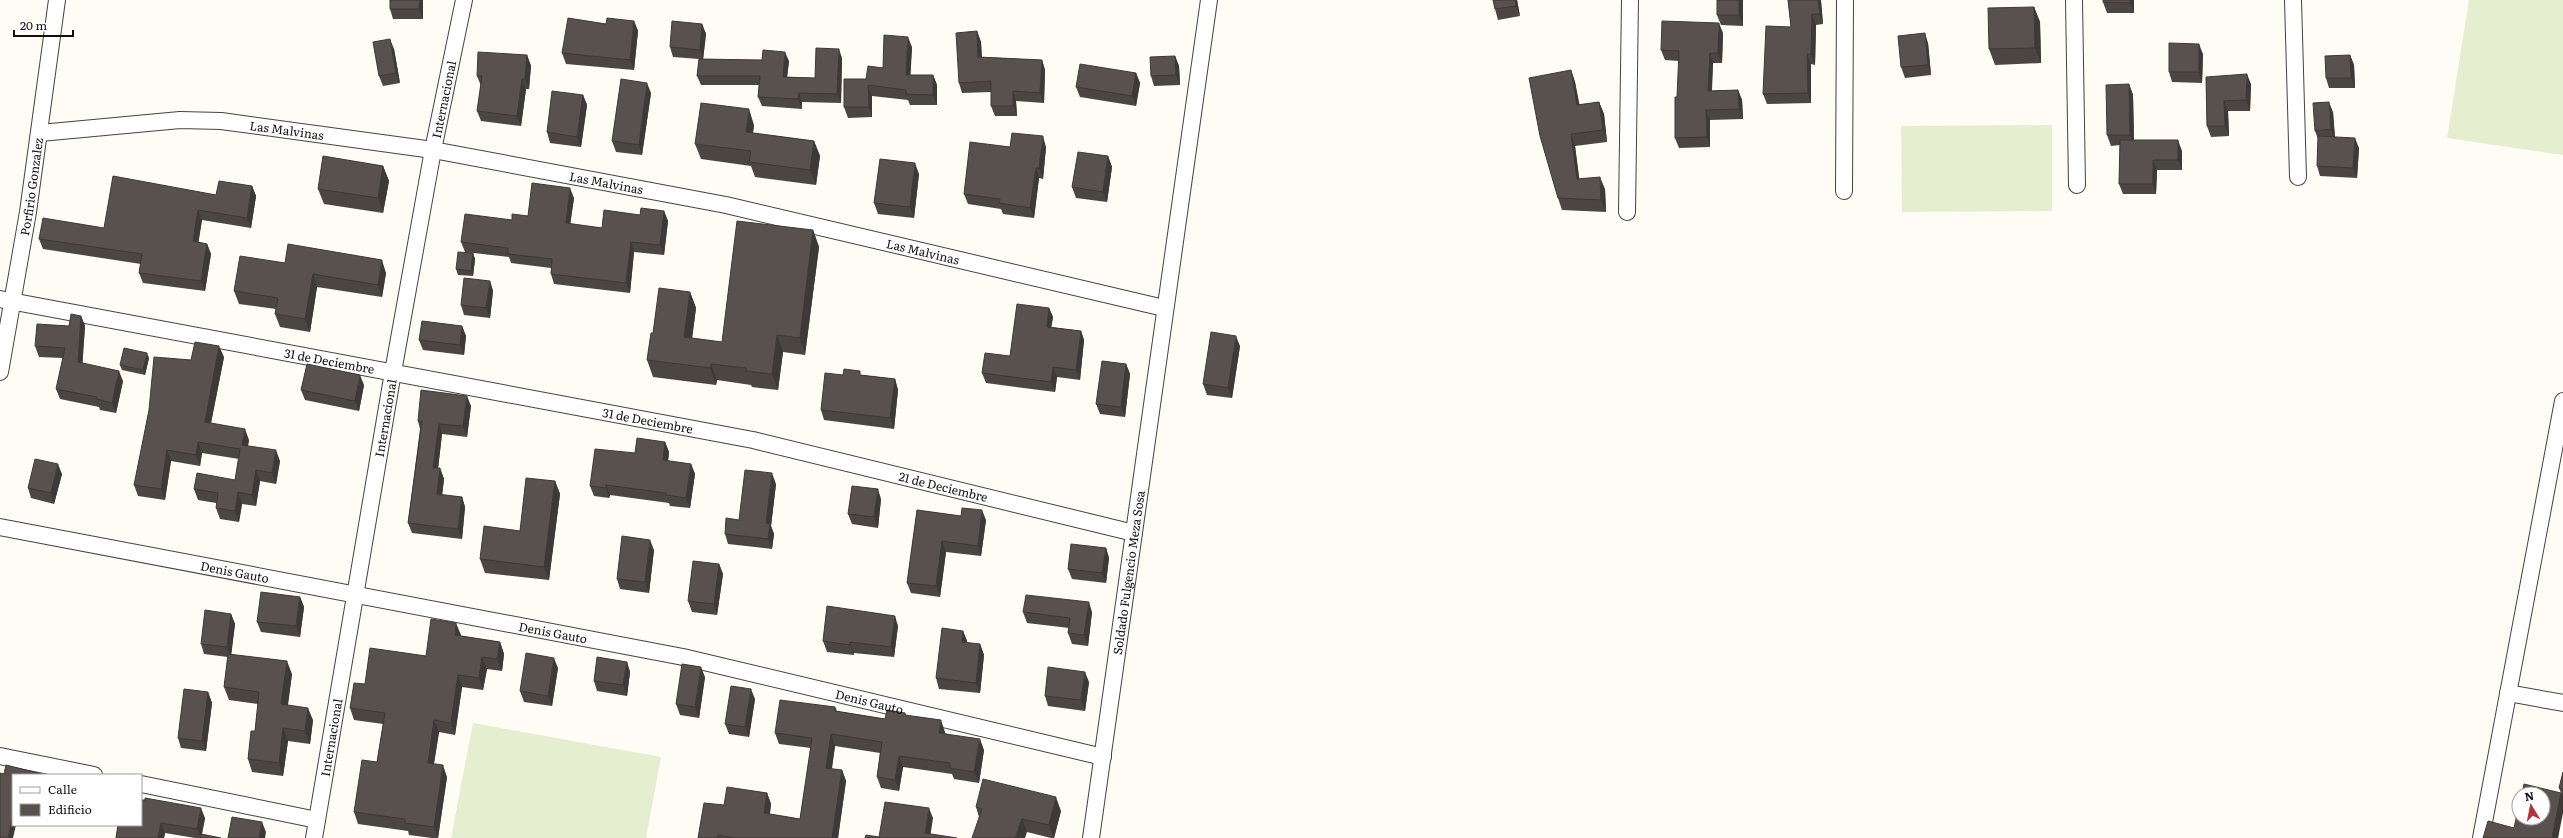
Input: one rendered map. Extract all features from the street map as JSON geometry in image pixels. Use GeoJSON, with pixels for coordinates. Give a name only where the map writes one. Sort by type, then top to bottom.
{"type":"FeatureCollection","features":[{"type":"Feature","properties":{"kind":"street","name":"Porfirio Gonzalez"},"geometry":{"type":"LineString","coordinates":[[0,372],[6,300],[40,133],[57,0]]}},
{"type":"Feature","properties":{"kind":"street","name":"Internacional"},"geometry":{"type":"LineString","coordinates":[[314,838],[393,372],[433,150],[464,0]]}},
{"type":"Feature","properties":{"kind":"street","name":"Soldado Fulgencio Meza Sosa"},"geometry":{"type":"LineString","coordinates":[[1092,838],[1164,308],[1209,0]]}},
{"type":"Feature","properties":{"kind":"street"},"geometry":{"type":"LineString","coordinates":[[1627,212],[1630,0]]}},
{"type":"Feature","properties":{"kind":"street"},"geometry":{"type":"LineString","coordinates":[[1844,191],[1845,0]]}},
{"type":"Feature","properties":{"kind":"street"},"geometry":{"type":"LineString","coordinates":[[2074,0],[2077,186]]}},
{"type":"Feature","properties":{"kind":"street"},"geometry":{"type":"LineString","coordinates":[[2293,0],[2298,177]]}},
{"type":"Feature","properties":{"kind":"street","name":"Las Malvinas"},"geometry":{"type":"LineString","coordinates":[[40,133],[180,120],[221,121],[433,150],[726,205],[1164,308]]}},
{"type":"Feature","properties":{"kind":"street","name":"31 de Deciembre"},"geometry":{"type":"LineString","coordinates":[[6,300],[753,440]]}},
{"type":"Feature","properties":{"kind":"street"},"geometry":{"type":"LineString","coordinates":[[2481,838],[2508,693],[2558,458],[2563,401]]}},
{"type":"Feature","properties":{"kind":"street","name":"21 de Deciembre"},"geometry":{"type":"LineString","coordinates":[[753,440],[1134,533]]}},
{"type":"Feature","properties":{"kind":"street","name":"Denis Gauto"},"geometry":{"type":"LineString","coordinates":[[0,527],[683,657],[1103,757]]}},
{"type":"Feature","properties":{"kind":"street"},"geometry":{"type":"LineString","coordinates":[[2508,693],[2563,703]]}},
{"type":"Feature","properties":{"kind":"street"},"geometry":{"type":"LineString","coordinates":[[0,756],[89,774]]}},
{"type":"Feature","properties":{"kind":"street"},"geometry":{"type":"LineString","coordinates":[[142,784],[318,820]]}},
{"type":"Feature","properties":{"kind":"green space"},"geometry":{"type":"Polygon","coordinates":[[[2469,0],[2563,0],[2563,155],[2447,138],[2469,0]]]}},
{"type":"Feature","properties":{"kind":"green space"},"geometry":{"type":"Polygon","coordinates":[[[2052,125],[2052,211],[1902,212],[1901,126],[2052,125]]]}},
{"type":"Feature","properties":{"kind":"green space"},"geometry":{"type":"Polygon","coordinates":[[[473,723],[661,757],[646,838],[451,838],[473,723]]]}},
{"type":"Feature","properties":{"kind":"building"},"geometry":{"type":"Polygon","coordinates":[[[390,0],[420,0],[419,9],[390,9],[390,0]]]}},
{"type":"Feature","properties":{"kind":"building"},"geometry":{"type":"Polygon","coordinates":[[[1493,0],[1515,0],[1516,6],[1495,9],[1493,0]]]}},
{"type":"Feature","properties":{"kind":"building"},"geometry":{"type":"Polygon","coordinates":[[[1717,0],[1739,0],[1739,15],[1717,15],[1717,0]]]}},
{"type":"Feature","properties":{"kind":"building"},"geometry":{"type":"Polygon","coordinates":[[[1788,0],[1818,0],[1820,14],[1812,14],[1811,54],[1807,54],[1808,93],[1763,94],[1766,26],[1791,27],[1788,0]]]}},
{"type":"Feature","properties":{"kind":"building"},"geometry":{"type":"Polygon","coordinates":[[[2103,0],[2130,0],[2130,3],[2103,2],[2103,0]]]}},
{"type":"Feature","properties":{"kind":"building"},"geometry":{"type":"Polygon","coordinates":[[[2034,7],[2035,48],[1989,49],[1988,8],[2034,7]]]}},
{"type":"Feature","properties":{"kind":"building"},"geometry":{"type":"Polygon","coordinates":[[[568,18],[606,24],[607,18],[634,21],[630,60],[562,53],[568,18]]]}},
{"type":"Feature","properties":{"kind":"building"},"geometry":{"type":"Polygon","coordinates":[[[672,21],[702,24],[700,50],[670,47],[672,21]]]}},
{"type":"Feature","properties":{"kind":"building"},"geometry":{"type":"Polygon","coordinates":[[[1662,21],[1719,23],[1718,53],[1710,53],[1708,91],[1738,90],[1739,109],[1706,110],[1707,137],[1675,138],[1675,97],[1677,97],[1679,51],[1661,50],[1662,21]]]}},
{"type":"Feature","properties":{"kind":"building"},"geometry":{"type":"Polygon","coordinates":[[[977,31],[978,57],[1042,60],[1040,93],[1013,91],[1013,106],[991,106],[991,81],[959,83],[956,33],[977,31]]]}},
{"type":"Feature","properties":{"kind":"building"},"geometry":{"type":"Polygon","coordinates":[[[1925,33],[1928,65],[1901,67],[1898,36],[1925,33]]]}},
{"type":"Feature","properties":{"kind":"building"},"geometry":{"type":"Polygon","coordinates":[[[884,35],[908,37],[906,75],[933,75],[933,95],[906,94],[906,90],[868,85],[869,107],[844,107],[844,79],[866,79],[868,66],[883,68],[884,35]]]}},
{"type":"Feature","properties":{"kind":"building"},"geometry":{"type":"Polygon","coordinates":[[[390,39],[396,73],[379,76],[373,42],[390,39]]]}},
{"type":"Feature","properties":{"kind":"building"},"geometry":{"type":"Polygon","coordinates":[[[2169,43],[2199,44],[2199,72],[2169,72],[2169,43]]]}},
{"type":"Feature","properties":{"kind":"building"},"geometry":{"type":"Polygon","coordinates":[[[816,48],[839,49],[837,94],[799,93],[798,99],[758,97],[760,76],[697,76],[699,59],[762,60],[763,50],[785,52],[783,77],[815,78],[816,48]]]}},
{"type":"Feature","properties":{"kind":"building"},"geometry":{"type":"Polygon","coordinates":[[[478,52],[527,55],[525,79],[522,79],[517,116],[477,111],[482,76],[477,76],[478,52]]]}},
{"type":"Feature","properties":{"kind":"building"},"geometry":{"type":"Polygon","coordinates":[[[2350,55],[2351,78],[2326,78],[2325,56],[2350,55]]]}},
{"type":"Feature","properties":{"kind":"building"},"geometry":{"type":"Polygon","coordinates":[[[1175,56],[1176,75],[1151,76],[1150,57],[1175,56]]]}},
{"type":"Feature","properties":{"kind":"building"},"geometry":{"type":"Polygon","coordinates":[[[1080,64],[1136,73],[1132,96],[1076,87],[1080,64]]]}},
{"type":"Feature","properties":{"kind":"building"},"geometry":{"type":"Polygon","coordinates":[[[1571,70],[1577,105],[1599,102],[1603,130],[1571,134],[1577,179],[1600,177],[1601,200],[1558,198],[1540,136],[1529,78],[1571,70]]]}},
{"type":"Feature","properties":{"kind":"building"},"geometry":{"type":"Polygon","coordinates":[[[2247,74],[2246,100],[2224,101],[2225,126],[2207,126],[2206,77],[2247,74]]]}},
{"type":"Feature","properties":{"kind":"building"},"geometry":{"type":"Polygon","coordinates":[[[621,79],[647,83],[639,145],[612,141],[621,79]]]}},
{"type":"Feature","properties":{"kind":"building"},"geometry":{"type":"Polygon","coordinates":[[[2129,84],[2130,135],[2107,135],[2106,85],[2129,84]]]}},
{"type":"Feature","properties":{"kind":"building"},"geometry":{"type":"Polygon","coordinates":[[[552,91],[583,95],[577,137],[547,132],[552,91]]]}},
{"type":"Feature","properties":{"kind":"building"},"geometry":{"type":"Polygon","coordinates":[[[2329,102],[2331,129],[2315,131],[2313,103],[2329,102]]]}},
{"type":"Feature","properties":{"kind":"building"},"geometry":{"type":"Polygon","coordinates":[[[701,103],[749,109],[746,132],[814,141],[810,170],[749,162],[751,151],[695,144],[701,103]]]}},
{"type":"Feature","properties":{"kind":"building"},"geometry":{"type":"Polygon","coordinates":[[[1012,133],[1043,136],[1039,168],[1036,168],[1030,208],[999,203],[1000,199],[964,194],[970,142],[1010,147],[1012,133]]]}},
{"type":"Feature","properties":{"kind":"building"},"geometry":{"type":"Polygon","coordinates":[[[2318,136],[2355,138],[2353,168],[2317,166],[2318,136]]]}},
{"type":"Feature","properties":{"kind":"building"},"geometry":{"type":"Polygon","coordinates":[[[2120,140],[2178,140],[2178,160],[2153,160],[2153,184],[2119,184],[2120,140]]]}},
{"type":"Feature","properties":{"kind":"building"},"geometry":{"type":"Polygon","coordinates":[[[1078,152],[1108,156],[1103,192],[1072,187],[1078,152]]]}},
{"type":"Feature","properties":{"kind":"building"},"geometry":{"type":"Polygon","coordinates":[[[323,156],[383,166],[378,198],[318,189],[323,156]]]}},
{"type":"Feature","properties":{"kind":"building"},"geometry":{"type":"Polygon","coordinates":[[[880,159],[915,163],[910,207],[874,203],[880,159]]]}},
{"type":"Feature","properties":{"kind":"building"},"geometry":{"type":"Polygon","coordinates":[[[113,176],[216,195],[219,181],[252,186],[247,218],[198,210],[193,241],[207,244],[201,281],[139,273],[142,254],[39,239],[43,218],[104,228],[113,176]]]}},
{"type":"Feature","properties":{"kind":"building"},"geometry":{"type":"Polygon","coordinates":[[[532,183],[570,188],[566,223],[602,228],[604,210],[640,215],[641,208],[664,211],[660,245],[631,242],[626,283],[551,274],[552,259],[508,254],[508,248],[461,242],[465,214],[512,220],[512,214],[528,216],[532,183]]]}},
{"type":"Feature","properties":{"kind":"building"},"geometry":{"type":"Polygon","coordinates":[[[737,221],[813,230],[800,338],[777,335],[772,374],[746,371],[746,368],[711,364],[710,368],[647,360],[651,333],[653,333],[659,288],[690,292],[684,337],[722,342],[737,221]]]}},
{"type":"Feature","properties":{"kind":"building"},"geometry":{"type":"Polygon","coordinates":[[[288,244],[382,260],[378,285],[313,274],[305,319],[275,314],[278,298],[234,291],[240,256],[285,263],[288,244]]]}},
{"type":"Feature","properties":{"kind":"building"},"geometry":{"type":"Polygon","coordinates":[[[458,252],[473,253],[471,271],[456,269],[458,252]]]}},
{"type":"Feature","properties":{"kind":"building"},"geometry":{"type":"Polygon","coordinates":[[[464,278],[490,281],[486,308],[461,305],[464,278]]]}},
{"type":"Feature","properties":{"kind":"building"},"geometry":{"type":"Polygon","coordinates":[[[1017,304],[1049,308],[1047,327],[1081,331],[1076,370],[1053,367],[1051,382],[982,373],[985,353],[1010,356],[1017,304]]]}},
{"type":"Feature","properties":{"kind":"building"},"geometry":{"type":"Polygon","coordinates":[[[71,314],[81,316],[78,362],[119,371],[112,403],[97,399],[97,397],[56,389],[65,348],[35,346],[37,324],[69,326],[71,314]]]}},
{"type":"Feature","properties":{"kind":"building"},"geometry":{"type":"Polygon","coordinates":[[[422,321],[462,326],[460,345],[419,340],[422,321]]]}},
{"type":"Feature","properties":{"kind":"building"},"geometry":{"type":"Polygon","coordinates":[[[1211,332],[1236,336],[1228,388],[1203,384],[1211,332]]]}},
{"type":"Feature","properties":{"kind":"building"},"geometry":{"type":"Polygon","coordinates":[[[195,342],[219,346],[205,422],[245,429],[242,445],[276,450],[272,473],[256,470],[252,495],[238,492],[235,511],[216,508],[218,493],[194,489],[197,473],[235,480],[240,449],[198,442],[196,455],[167,450],[161,489],[134,485],[149,410],[154,357],[191,360],[195,342]]]}},
{"type":"Feature","properties":{"kind":"building"},"geometry":{"type":"Polygon","coordinates":[[[124,348],[147,353],[143,370],[120,365],[124,348]]]}},
{"type":"Feature","properties":{"kind":"building"},"geometry":{"type":"Polygon","coordinates":[[[1102,361],[1126,364],[1121,407],[1096,404],[1102,361]]]}},
{"type":"Feature","properties":{"kind":"building"},"geometry":{"type":"Polygon","coordinates":[[[307,364],[360,375],[355,401],[301,390],[307,364]]]}},
{"type":"Feature","properties":{"kind":"building"},"geometry":{"type":"Polygon","coordinates":[[[844,369],[860,371],[860,375],[895,379],[890,418],[821,410],[825,373],[843,375],[844,369]]]}},
{"type":"Feature","properties":{"kind":"building"},"geometry":{"type":"Polygon","coordinates":[[[421,390],[467,396],[463,426],[439,424],[433,468],[440,468],[437,494],[462,497],[458,529],[408,523],[422,421],[418,421],[421,390]]]}},
{"type":"Feature","properties":{"kind":"building"},"geometry":{"type":"Polygon","coordinates":[[[637,438],[665,442],[663,460],[691,464],[686,498],[666,495],[666,493],[606,485],[606,488],[590,486],[595,449],[635,453],[637,438]]]}},
{"type":"Feature","properties":{"kind":"building"},"geometry":{"type":"Polygon","coordinates":[[[35,459],[58,464],[51,493],[28,488],[35,459]]]}},
{"type":"Feature","properties":{"kind":"building"},"geometry":{"type":"Polygon","coordinates":[[[745,470],[772,473],[766,523],[770,524],[768,539],[725,534],[726,518],[739,520],[745,470]]]}},
{"type":"Feature","properties":{"kind":"building"},"geometry":{"type":"Polygon","coordinates":[[[526,478],[555,481],[544,567],[480,559],[484,526],[520,531],[526,478]]]}},
{"type":"Feature","properties":{"kind":"building"},"geometry":{"type":"Polygon","coordinates":[[[852,486],[878,489],[874,517],[848,514],[852,486]]]}},
{"type":"Feature","properties":{"kind":"building"},"geometry":{"type":"Polygon","coordinates":[[[962,508],[982,510],[978,546],[942,541],[936,586],[907,583],[917,510],[961,516],[962,508]]]}},
{"type":"Feature","properties":{"kind":"building"},"geometry":{"type":"Polygon","coordinates":[[[622,536],[650,540],[645,582],[617,579],[622,536]]]}},
{"type":"Feature","properties":{"kind":"building"},"geometry":{"type":"Polygon","coordinates":[[[1071,544],[1106,548],[1102,573],[1068,569],[1071,544]]]}},
{"type":"Feature","properties":{"kind":"building"},"geometry":{"type":"Polygon","coordinates":[[[693,561],[719,564],[714,604],[688,601],[693,561]]]}},
{"type":"Feature","properties":{"kind":"building"},"geometry":{"type":"Polygon","coordinates":[[[261,592],[300,597],[296,626],[257,622],[261,592]]]}},
{"type":"Feature","properties":{"kind":"building"},"geometry":{"type":"Polygon","coordinates":[[[1026,595],[1089,602],[1084,635],[1068,633],[1070,618],[1023,612],[1026,595]]]}},
{"type":"Feature","properties":{"kind":"building"},"geometry":{"type":"Polygon","coordinates":[[[827,606],[895,616],[891,647],[850,642],[850,645],[823,641],[827,606]]]}},
{"type":"Feature","properties":{"kind":"building"},"geometry":{"type":"Polygon","coordinates":[[[205,610],[231,614],[227,647],[201,644],[205,610]]]}},
{"type":"Feature","properties":{"kind":"building"},"geometry":{"type":"Polygon","coordinates":[[[431,619],[456,623],[455,635],[500,642],[497,659],[482,657],[479,678],[458,675],[451,723],[434,720],[428,763],[443,765],[434,827],[405,823],[405,819],[354,812],[362,760],[377,762],[385,713],[350,708],[354,683],[365,684],[370,648],[426,656],[431,619]]]}},
{"type":"Feature","properties":{"kind":"building"},"geometry":{"type":"Polygon","coordinates":[[[942,628],[963,631],[962,642],[980,644],[976,683],[936,678],[942,628]]]}},
{"type":"Feature","properties":{"kind":"building"},"geometry":{"type":"Polygon","coordinates":[[[526,653],[554,658],[548,696],[520,691],[526,653]]]}},
{"type":"Feature","properties":{"kind":"building"},"geometry":{"type":"Polygon","coordinates":[[[228,654],[287,661],[281,704],[308,708],[305,731],[283,728],[279,763],[248,759],[251,731],[255,731],[259,692],[224,687],[228,654]]]}},
{"type":"Feature","properties":{"kind":"building"},"geometry":{"type":"Polygon","coordinates":[[[597,657],[627,662],[623,685],[594,681],[597,657]]]}},
{"type":"Feature","properties":{"kind":"building"},"geometry":{"type":"Polygon","coordinates":[[[682,664],[701,667],[695,707],[676,704],[682,664]]]}},
{"type":"Feature","properties":{"kind":"building"},"geometry":{"type":"Polygon","coordinates":[[[1048,667],[1085,672],[1081,700],[1045,696],[1048,667]]]}},
{"type":"Feature","properties":{"kind":"building"},"geometry":{"type":"Polygon","coordinates":[[[731,686],[751,689],[745,727],[725,724],[731,686]]]}},
{"type":"Feature","properties":{"kind":"building"},"geometry":{"type":"Polygon","coordinates":[[[184,689],[208,692],[202,741],[178,738],[184,689]]]}},
{"type":"Feature","properties":{"kind":"building"},"geometry":{"type":"Polygon","coordinates":[[[780,700],[835,707],[835,711],[885,719],[887,710],[905,713],[905,715],[941,720],[939,733],[980,739],[974,772],[950,768],[950,763],[899,756],[895,780],[877,777],[882,742],[831,734],[826,768],[842,770],[832,838],[734,838],[718,835],[717,838],[698,838],[704,803],[724,805],[727,787],[767,793],[764,813],[800,819],[812,738],[775,733],[780,700]]]}},
{"type":"Feature","properties":{"kind":"building"},"geometry":{"type":"Polygon","coordinates":[[[6,765],[42,774],[12,774],[12,819],[8,838],[0,838],[0,773],[4,774],[6,765]]]}},
{"type":"Feature","properties":{"kind":"building"},"geometry":{"type":"Polygon","coordinates":[[[2563,772],[2563,789],[2559,788],[2563,772]]]}},
{"type":"Feature","properties":{"kind":"building"},"geometry":{"type":"Polygon","coordinates":[[[983,779],[1056,797],[1049,825],[1022,819],[1015,838],[972,838],[982,809],[976,807],[983,779]]]}},
{"type":"Feature","properties":{"kind":"building"},"geometry":{"type":"Polygon","coordinates":[[[2551,791],[2561,793],[2552,838],[2483,838],[2488,821],[2514,828],[2514,826],[2551,826],[2551,791]]]}},
{"type":"Feature","properties":{"kind":"building"},"geometry":{"type":"Polygon","coordinates":[[[145,798],[201,808],[197,829],[161,823],[158,838],[116,838],[118,826],[142,826],[142,800],[145,800],[145,798]]]}},
{"type":"Feature","properties":{"kind":"building"},"geometry":{"type":"Polygon","coordinates":[[[885,802],[929,808],[925,833],[957,838],[865,838],[866,835],[879,837],[885,802]]]}},
{"type":"Feature","properties":{"kind":"building"},"geometry":{"type":"Polygon","coordinates":[[[232,817],[262,822],[259,838],[228,838],[232,817]]]}},
{"type":"Feature","properties":{"kind":"building"},"geometry":{"type":"Polygon","coordinates":[[[201,834],[221,838],[200,838],[201,834]]]}}]}
